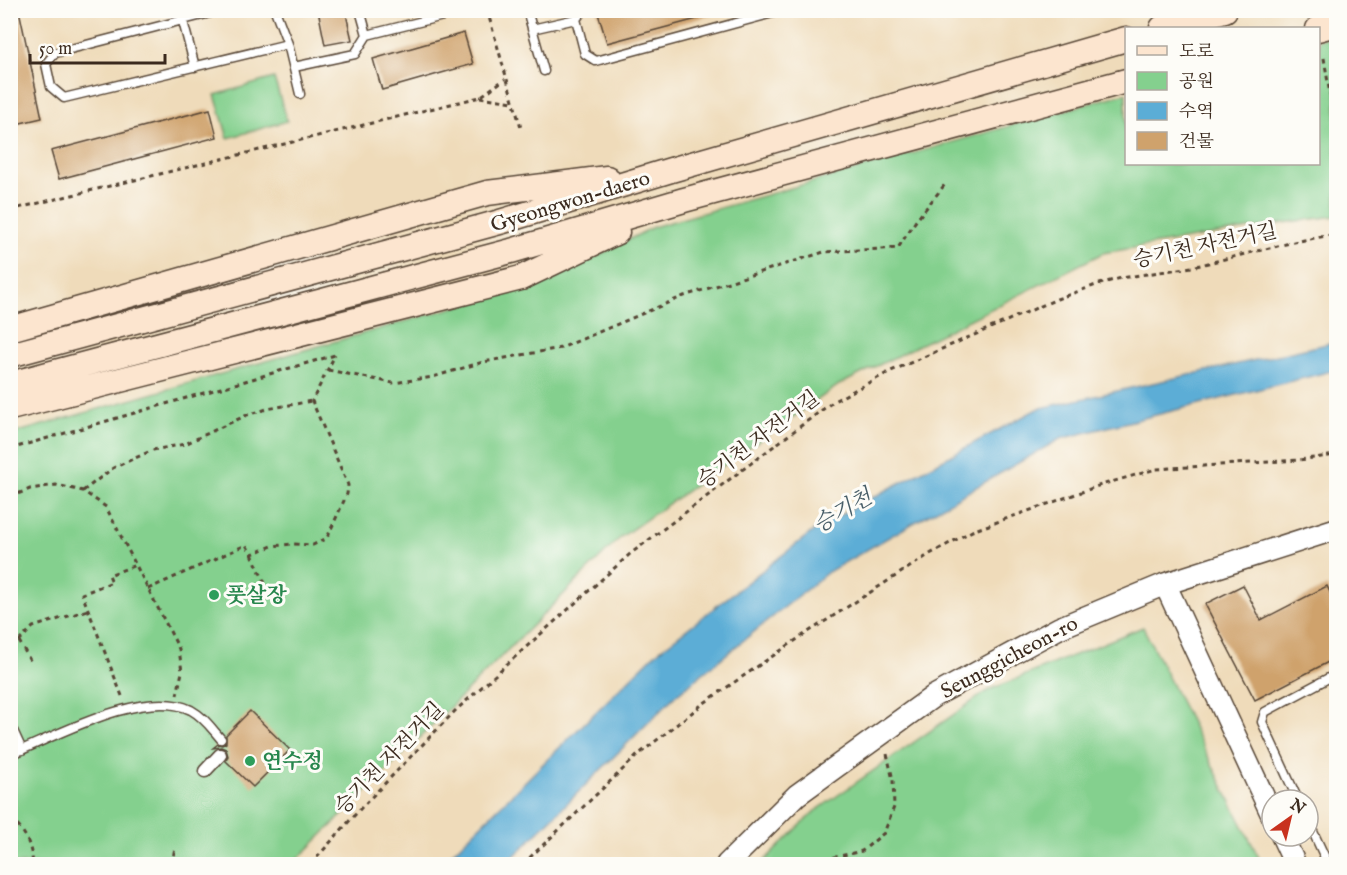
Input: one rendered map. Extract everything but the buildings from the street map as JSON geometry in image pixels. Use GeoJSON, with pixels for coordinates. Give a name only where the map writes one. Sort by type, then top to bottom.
{"type":"FeatureCollection","features":[{"type":"Feature","properties":{"kind":"main road"},"geometry":{"type":"LineString","coordinates":[[1166,27],[1225,10]]}},
{"type":"Feature","properties":{"kind":"main road"},"geometry":{"type":"LineString","coordinates":[[1320,28],[1336,24]]}},
{"type":"Feature","properties":{"kind":"main road","name":"Gyeongwon-daero"},"geometry":{"type":"LineString","coordinates":[[10,355],[500,222],[671,170],[1125,39]]}},
{"type":"Feature","properties":{"kind":"main road","name":"Gyeongwon-daero"},"geometry":{"type":"LineString","coordinates":[[10,384],[511,251],[684,200],[1125,81]]}},
{"type":"Feature","properties":{"kind":"main road"},"geometry":{"type":"LineString","coordinates":[[10,329],[487,193],[671,170]]}},
{"type":"Feature","properties":{"kind":"main road"},"geometry":{"type":"LineString","coordinates":[[18,407],[520,278],[684,200]]}},
{"type":"Feature","properties":{"kind":"street","name":"Seunggicheon-ro"},"geometry":{"type":"LineString","coordinates":[[728,864],[797,795],[934,696],[1059,628],[1165,584],[1336,529]]}},
{"type":"Feature","properties":{"kind":"street"},"geometry":{"type":"LineString","coordinates":[[1165,584],[1260,789]]}},
{"type":"Feature","properties":{"kind":"street"},"geometry":{"type":"LineString","coordinates":[[205,771],[220,755]]}},
{"type":"Feature","properties":{"kind":"street"},"geometry":{"type":"LineString","coordinates":[[1288,848],[1295,864]]}},
{"type":"Feature","properties":{"kind":"lane"},"geometry":{"type":"LineString","coordinates":[[180,10],[195,67]]}},
{"type":"Feature","properties":{"kind":"lane"},"geometry":{"type":"LineString","coordinates":[[222,10],[55,53],[46,64],[51,87],[64,98],[288,44]]}},
{"type":"Feature","properties":{"kind":"lane"},"geometry":{"type":"LineString","coordinates":[[275,10],[288,44],[300,94]]}},
{"type":"Feature","properties":{"kind":"lane"},"geometry":{"type":"LineString","coordinates":[[360,10],[367,35]]}},
{"type":"Feature","properties":{"kind":"lane"},"geometry":{"type":"LineString","coordinates":[[527,10],[544,71]]}},
{"type":"Feature","properties":{"kind":"lane"},"geometry":{"type":"LineString","coordinates":[[532,29],[576,20],[584,10]]}},
{"type":"Feature","properties":{"kind":"lane"},"geometry":{"type":"LineString","coordinates":[[576,20],[585,54],[596,62],[784,10]]}},
{"type":"Feature","properties":{"kind":"lane"},"geometry":{"type":"LineString","coordinates":[[294,67],[355,54],[367,35],[450,14]]}},
{"type":"Feature","properties":{"kind":"lane"},"geometry":{"type":"LineString","coordinates":[[1292,788],[1262,722],[1265,712],[1336,674]]}},
{"type":"Feature","properties":{"kind":"lane"},"geometry":{"type":"LineString","coordinates":[[10,755],[126,708],[147,705],[175,705],[191,711],[203,719],[221,739]]}},
{"type":"Feature","properties":{"kind":"lane"},"geometry":{"type":"LineString","coordinates":[[10,724],[22,750]]}},
{"type":"Feature","properties":{"kind":"lane"},"geometry":{"type":"LineString","coordinates":[[1320,847],[1328,864]]}},
{"type":"Feature","properties":{"kind":"path"},"geometry":{"type":"LineString","coordinates":[[487,10],[521,128]]}},
{"type":"Feature","properties":{"kind":"path"},"geometry":{"type":"LineString","coordinates":[[1324,57],[1336,131]]}},
{"type":"Feature","properties":{"kind":"path"},"geometry":{"type":"LineString","coordinates":[[10,210],[480,96],[506,79]]}},
{"type":"Feature","properties":{"kind":"path"},"geometry":{"type":"LineString","coordinates":[[480,96],[513,102]]}},
{"type":"Feature","properties":{"kind":"path"},"geometry":{"type":"LineString","coordinates":[[328,370],[393,383],[433,377],[483,362],[561,348],[684,296],[824,252],[898,248],[946,183]]}},
{"type":"Feature","properties":{"kind":"path","name":"승기천 자전거길"},"geometry":{"type":"LineString","coordinates":[[311,864],[361,808],[456,710],[630,554],[834,401],[889,372],[1058,299],[1096,285],[1121,278],[1192,267],[1336,234]]}},
{"type":"Feature","properties":{"kind":"path"},"geometry":{"type":"LineString","coordinates":[[10,449],[335,355],[312,401]]}},
{"type":"Feature","properties":{"kind":"path"},"geometry":{"type":"LineString","coordinates":[[83,491],[113,468],[153,450],[185,444],[247,415],[312,401]]}},
{"type":"Feature","properties":{"kind":"path"},"geometry":{"type":"LineString","coordinates":[[252,554],[272,546],[313,545],[327,538],[347,494],[348,485],[312,401]]}},
{"type":"Feature","properties":{"kind":"path"},"geometry":{"type":"LineString","coordinates":[[523,864],[638,754],[704,703],[930,554],[972,531],[1101,485],[1156,469],[1299,460],[1336,455]]}},
{"type":"Feature","properties":{"kind":"path"},"geometry":{"type":"LineString","coordinates":[[10,497],[30,489],[56,485],[83,491],[106,507],[179,649],[182,672],[175,705]]}},
{"type":"Feature","properties":{"kind":"path"},"geometry":{"type":"LineString","coordinates":[[148,589],[246,545],[271,597]]}},
{"type":"Feature","properties":{"kind":"path"},"geometry":{"type":"LineString","coordinates":[[126,708],[82,594],[112,582],[109,575],[136,565]]}},
{"type":"Feature","properties":{"kind":"path"},"geometry":{"type":"LineString","coordinates":[[10,644],[19,641],[33,627],[88,610]]}},
{"type":"Feature","properties":{"kind":"path"},"geometry":{"type":"LineString","coordinates":[[19,641],[31,662]]}},
{"type":"Feature","properties":{"kind":"path"},"geometry":{"type":"LineString","coordinates":[[818,864],[822,860],[861,851],[884,833],[894,807],[893,780],[885,746],[888,729]]}},
{"type":"Feature","properties":{"kind":"path"},"geometry":{"type":"LineString","coordinates":[[10,819],[26,836],[33,864]]}},
{"type":"Feature","properties":{"kind":"path"},"geometry":{"type":"LineString","coordinates":[[172,864],[175,847]]}},
{"type":"Feature","properties":{"kind":"green space"},"geometry":{"type":"Polygon","coordinates":[[[1336,35],[1336,216],[1103,253],[839,385],[621,537],[293,864],[11,864],[11,434],[553,279],[653,227],[1125,93],[1125,165],[1320,165],[1320,40],[1336,35]]]}},
{"type":"Feature","properties":{"kind":"green space"},"geometry":{"type":"Polygon","coordinates":[[[274,78],[287,121],[228,138],[215,95],[274,78]]]}},
{"type":"Feature","properties":{"kind":"green space"},"geometry":{"type":"Polygon","coordinates":[[[1143,627],[1262,864],[761,864],[814,812],[989,690],[1143,627]]]}},
{"type":"Feature","properties":{"kind":"water"},"geometry":{"type":"Polygon","coordinates":[[[1336,342],[1336,370],[1060,439],[828,572],[676,695],[506,864],[441,864],[656,653],[820,526],[1037,409],[1336,342]]]}},
{"type":"Feature","properties":{"kind":"place","name":"풋살장"},"geometry":{"type":"Point","coordinates":[214,595]}},
{"type":"Feature","properties":{"kind":"place","name":"연수정"},"geometry":{"type":"Point","coordinates":[250,761]}},
{"type":"Feature","properties":{"kind":"water label","name":"승기천"},"geometry":{"type":"Point","coordinates":[842,510]}}]}
